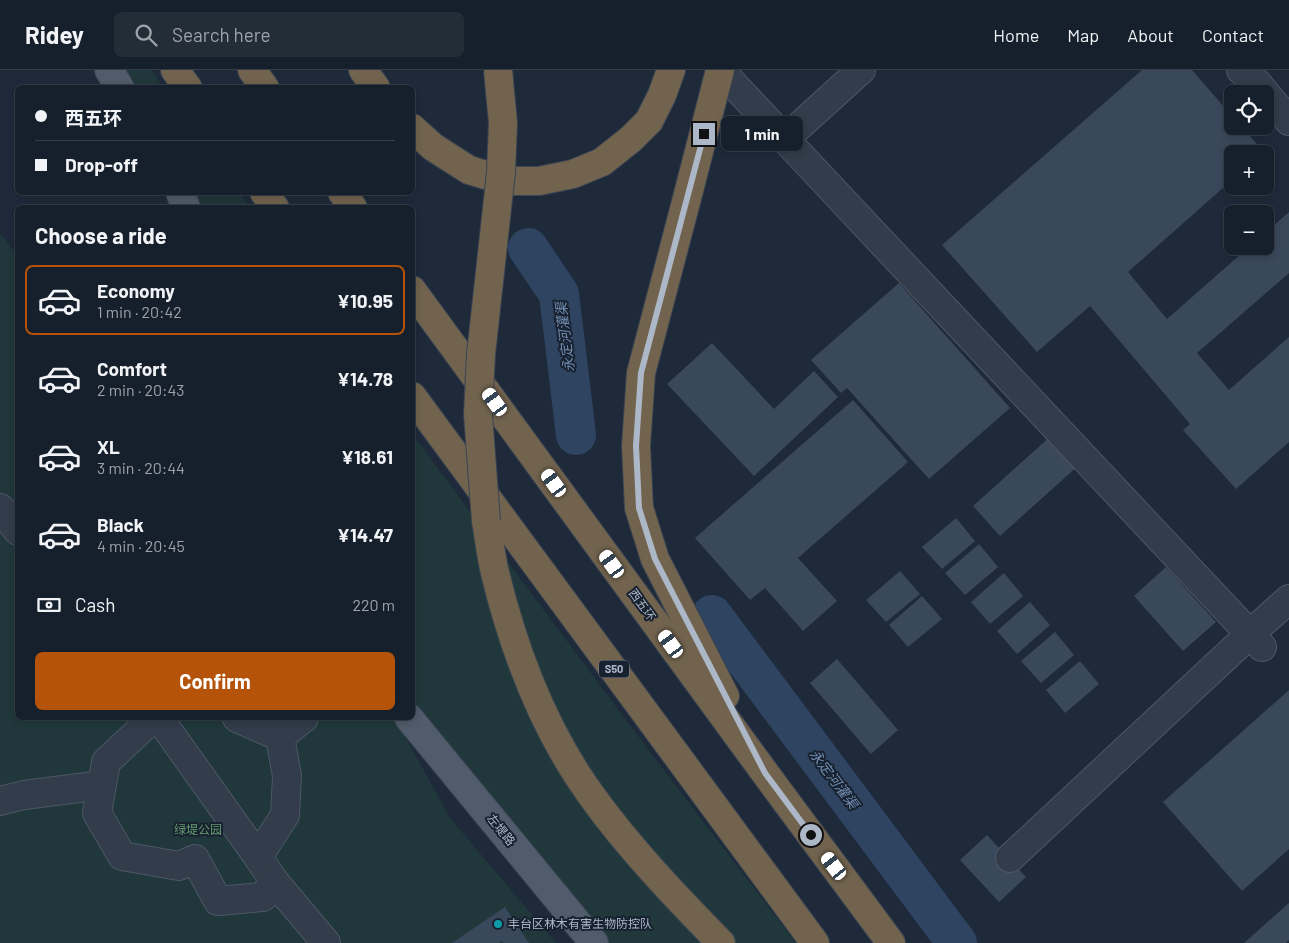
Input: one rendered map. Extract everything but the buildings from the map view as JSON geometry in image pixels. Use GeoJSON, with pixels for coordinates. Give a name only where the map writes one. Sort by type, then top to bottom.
{"type":"FeatureCollection","features":[{"type":"Feature","properties":{"kind":"highway"},"geometry":{"type":"LineString","coordinates":[[175,70],[186,85]]}},
{"type":"Feature","properties":{"kind":"highway"},"geometry":{"type":"LineString","coordinates":[[252,70],[263,85]]}},
{"type":"Feature","properties":{"kind":"highway"},"geometry":{"type":"LineString","coordinates":[[363,70],[374,85]]}},
{"type":"Feature","properties":{"kind":"highway"},"geometry":{"type":"LineString","coordinates":[[498,70],[503,123],[501,172],[482,337],[478,414],[486,521],[495,572],[510,627],[532,686],[558,742],[590,794],[628,842],[721,943]]}},
{"type":"Feature","properties":{"kind":"highway"},"geometry":{"type":"LineString","coordinates":[[415,131],[433,147],[469,170],[506,180],[539,181],[574,174],[602,162],[631,139],[649,121],[662,95],[671,70]]}},
{"type":"Feature","properties":{"kind":"highway"},"geometry":{"type":"LineString","coordinates":[[712,101],[713,70]]}},
{"type":"Feature","properties":{"kind":"highway"},"geometry":{"type":"LineString","coordinates":[[720,70],[641,373],[636,446],[639,508],[655,559],[765,773]]}},
{"type":"Feature","properties":{"kind":"highway","name":"西五环"},"geometry":{"type":"LineString","coordinates":[[415,294],[765,773],[892,943]]}},
{"type":"Feature","properties":{"kind":"highway","name":"S50"},"geometry":{"type":"LineString","coordinates":[[415,400],[815,943]]}},
{"type":"Feature","properties":{"kind":"main road"},"geometry":{"type":"LineString","coordinates":[[109,70],[118,85]]}},
{"type":"Feature","properties":{"kind":"main road","name":"左堤路"},"geometry":{"type":"LineString","coordinates":[[410,720],[594,943]]}},
{"type":"Feature","properties":{"kind":"street"},"geometry":{"type":"LineString","coordinates":[[720,70],[746,82],[785,138],[1256,640]]}},
{"type":"Feature","properties":{"kind":"street"},"geometry":{"type":"LineString","coordinates":[[785,138],[861,70]]}},
{"type":"Feature","properties":{"kind":"street"},"geometry":{"type":"LineString","coordinates":[[1242,70],[1256,82],[1289,122]]}},
{"type":"Feature","properties":{"kind":"street"},"geometry":{"type":"LineString","coordinates":[[0,508],[15,527]]}},
{"type":"Feature","properties":{"kind":"street"},"geometry":{"type":"LineString","coordinates":[[1010,858],[1256,640],[1289,599]]}},
{"type":"Feature","properties":{"kind":"street"},"geometry":{"type":"LineString","coordinates":[[151,720],[106,762],[97,813],[122,856],[179,866],[195,859],[218,901],[263,896],[274,880]]}},
{"type":"Feature","properties":{"kind":"street"},"geometry":{"type":"LineString","coordinates":[[160,720],[274,880],[326,943]]}},
{"type":"Feature","properties":{"kind":"street"},"geometry":{"type":"LineString","coordinates":[[242,720],[280,737]]}},
{"type":"Feature","properties":{"kind":"street"},"geometry":{"type":"LineString","coordinates":[[280,737],[301,720]]}},
{"type":"Feature","properties":{"kind":"street"},"geometry":{"type":"LineString","coordinates":[[258,857],[285,816],[287,776],[280,737]]}},
{"type":"Feature","properties":{"kind":"street"},"geometry":{"type":"LineString","coordinates":[[0,801],[24,795],[102,785]]}},
{"type":"Feature","properties":{"kind":"green space"},"geometry":{"type":"Polygon","coordinates":[[[120,70],[151,70],[162,85],[130,85],[120,70]]]}},
{"type":"Feature","properties":{"kind":"green space"},"geometry":{"type":"Polygon","coordinates":[[[194,195],[241,195],[248,205],[198,205],[194,195]]]}},
{"type":"Feature","properties":{"kind":"green space","name":"绿堤公园"},"geometry":{"type":"Polygon","coordinates":[[[0,234],[15,252],[15,720],[396,720],[450,818],[556,943],[0,943],[0,234]]]}},
{"type":"Feature","properties":{"kind":"green space"},"geometry":{"type":"Polygon","coordinates":[[[415,438],[796,943],[610,943],[415,713],[415,438]]]}},
{"type":"Feature","properties":{"kind":"waterway","name":"永定河灌渠"},"geometry":{"type":"LineString","coordinates":[[528,248],[559,294],[576,435]]}},
{"type":"Feature","properties":{"kind":"waterway","name":"永定河灌渠"},"geometry":{"type":"LineString","coordinates":[[712,615],[957,943]]}},
{"type":"Feature","properties":{"kind":"place","name":"丰台区林木有害生物防控队"},"geometry":{"type":"Point","coordinates":[498,924]}},
{"type":"Feature","properties":{"kind":"route"},"geometry":{"type":"LineString","coordinates":[[704,134],[641,373],[636,446],[639,508],[655,559],[765,773],[811,835]]}}]}
